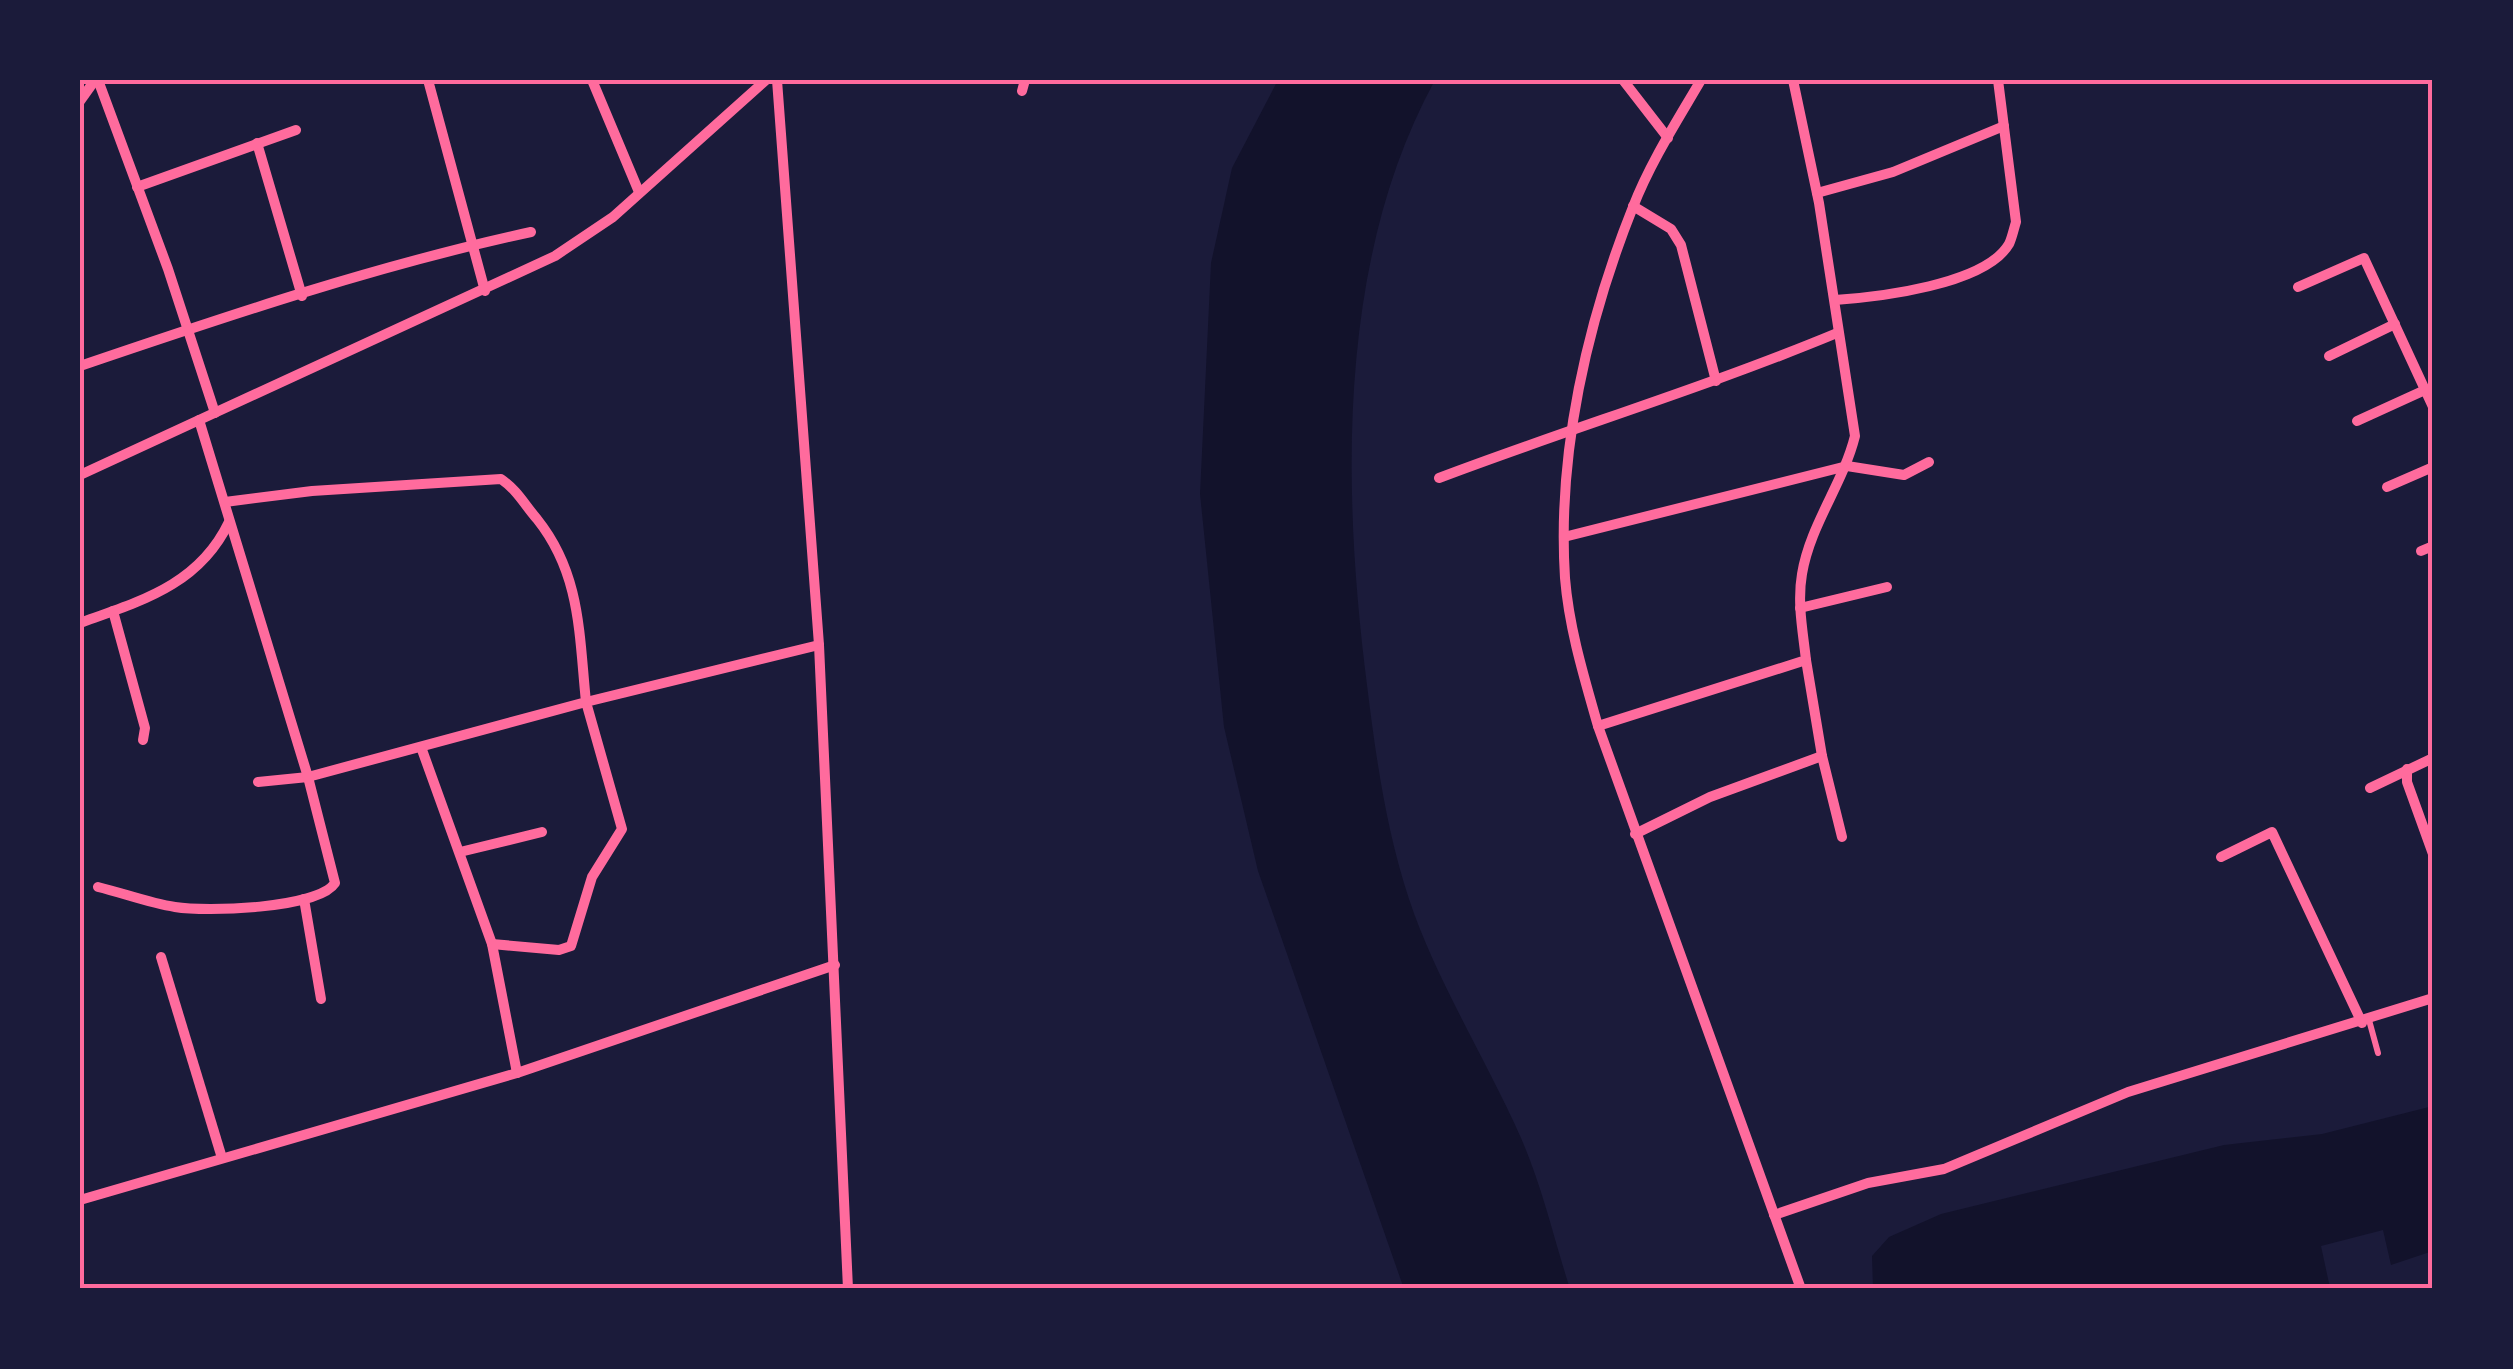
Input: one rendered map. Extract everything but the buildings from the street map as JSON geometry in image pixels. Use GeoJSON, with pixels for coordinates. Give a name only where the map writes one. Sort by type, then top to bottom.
{"type":"FeatureCollection","features":[{"type":"Feature","properties":{"kind":"street"},"geometry":{"type":"LineString","coordinates":[[80,101],[96,80]]}},
{"type":"Feature","properties":{"kind":"street"},"geometry":{"type":"LineString","coordinates":[[96,80],[189,329],[215,412]]}},
{"type":"Feature","properties":{"kind":"street"},"geometry":{"type":"LineString","coordinates":[[428,80],[485,290]]}},
{"type":"Feature","properties":{"kind":"street"},"geometry":{"type":"LineString","coordinates":[[592,80],[639,192]]}},
{"type":"Feature","properties":{"kind":"street"},"geometry":{"type":"LineString","coordinates":[[80,475],[485,290],[586,237],[766,80]]}},
{"type":"Feature","properties":{"kind":"street"},"geometry":{"type":"LineString","coordinates":[[777,80],[819,645],[848,1289]]}},
{"type":"Feature","properties":{"kind":"street"},"geometry":{"type":"LineString","coordinates":[[1623,80],[1668,138]]}},
{"type":"Feature","properties":{"kind":"street"},"geometry":{"type":"LineString","coordinates":[[1701,80],[1633,206],[1588,347],[1573,427],[1564,537],[1574,634],[1598,726],[1802,1289]]}},
{"type":"Feature","properties":{"kind":"street"},"geometry":{"type":"LineString","coordinates":[[1793,80],[1817,193],[1838,334],[1850,380],[1855,436],[1848,466],[1807,554],[1800,608],[1822,756],[1842,837]]}},
{"type":"Feature","properties":{"kind":"street"},"geometry":{"type":"LineString","coordinates":[[1835,300],[1957,279],[1997,258],[2009,244],[2016,222],[1998,80]]}},
{"type":"Feature","properties":{"kind":"street"},"geometry":{"type":"LineString","coordinates":[[1817,193],[1893,172],[2004,126]]}},
{"type":"Feature","properties":{"kind":"street"},"geometry":{"type":"LineString","coordinates":[[138,187],[296,130]]}},
{"type":"Feature","properties":{"kind":"street"},"geometry":{"type":"LineString","coordinates":[[257,143],[302,296]]}},
{"type":"Feature","properties":{"kind":"street"},"geometry":{"type":"LineString","coordinates":[[1633,206],[1671,229],[1682,245],[1716,381]]}},
{"type":"Feature","properties":{"kind":"street"},"geometry":{"type":"LineString","coordinates":[[80,366],[189,329],[474,244],[531,232]]}},
{"type":"Feature","properties":{"kind":"street"},"geometry":{"type":"LineString","coordinates":[[2298,288],[2364,258],[2433,408]]}},
{"type":"Feature","properties":{"kind":"street"},"geometry":{"type":"LineString","coordinates":[[2330,356],[2395,324]]}},
{"type":"Feature","properties":{"kind":"street"},"geometry":{"type":"LineString","coordinates":[[1439,478],[1838,334]]}},
{"type":"Feature","properties":{"kind":"street"},"geometry":{"type":"LineString","coordinates":[[2358,421],[2425,390]]}},
{"type":"Feature","properties":{"kind":"street"},"geometry":{"type":"LineString","coordinates":[[98,886],[176,907],[242,908],[321,895],[335,883],[308,777],[199,420]]}},
{"type":"Feature","properties":{"kind":"street"},"geometry":{"type":"LineString","coordinates":[[1564,537],[1848,466],[1904,475],[1929,462]]}},
{"type":"Feature","properties":{"kind":"street"},"geometry":{"type":"LineString","coordinates":[[2387,487],[2433,467]]}},
{"type":"Feature","properties":{"kind":"street"},"geometry":{"type":"LineString","coordinates":[[226,502],[312,491],[501,479],[514,488],[554,540],[570,572],[586,702],[622,829],[592,878],[571,946],[559,950],[492,944]]}},
{"type":"Feature","properties":{"kind":"street"},"geometry":{"type":"LineString","coordinates":[[80,623],[154,597],[182,581],[220,542],[230,521]]}},
{"type":"Feature","properties":{"kind":"street"},"geometry":{"type":"LineString","coordinates":[[2421,552],[2433,546]]}},
{"type":"Feature","properties":{"kind":"street"},"geometry":{"type":"LineString","coordinates":[[1800,608],[1888,588]]}},
{"type":"Feature","properties":{"kind":"street"},"geometry":{"type":"LineString","coordinates":[[113,611],[144,728],[143,740]]}},
{"type":"Feature","properties":{"kind":"street"},"geometry":{"type":"LineString","coordinates":[[258,782],[308,777],[586,702],[819,645]]}},
{"type":"Feature","properties":{"kind":"street"},"geometry":{"type":"LineString","coordinates":[[1598,726],[1806,660]]}},
{"type":"Feature","properties":{"kind":"street"},"geometry":{"type":"LineString","coordinates":[[421,747],[492,944],[516,1072]]}},
{"type":"Feature","properties":{"kind":"street"},"geometry":{"type":"LineString","coordinates":[[1635,834],[1710,797],[1822,756]]}},
{"type":"Feature","properties":{"kind":"street"},"geometry":{"type":"LineString","coordinates":[[2370,788],[2433,758]]}},
{"type":"Feature","properties":{"kind":"street"},"geometry":{"type":"LineString","coordinates":[[2407,769],[2407,782],[2433,854]]}},
{"type":"Feature","properties":{"kind":"street"},"geometry":{"type":"LineString","coordinates":[[460,852],[542,832]]}},
{"type":"Feature","properties":{"kind":"street"},"geometry":{"type":"LineString","coordinates":[[2220,857],[2272,832],[2366,1022]]}},
{"type":"Feature","properties":{"kind":"street"},"geometry":{"type":"LineString","coordinates":[[304,899],[321,999]]}},
{"type":"Feature","properties":{"kind":"street"},"geometry":{"type":"LineString","coordinates":[[161,958],[222,1158]]}},
{"type":"Feature","properties":{"kind":"street"},"geometry":{"type":"LineString","coordinates":[[80,1200],[516,1072],[835,965]]}},
{"type":"Feature","properties":{"kind":"street"},"geometry":{"type":"LineString","coordinates":[[1774,1216],[1868,1183],[1944,1169],[2128,1092],[2366,1022],[2433,998]]}},
{"type":"Feature","properties":{"kind":"lane"},"geometry":{"type":"LineString","coordinates":[[2366,1022],[2378,1054]]}},
{"type":"Feature","properties":{"kind":"shaded area"},"geometry":{"type":"Polygon","coordinates":[[[1278,80],[1435,80],[1403,149],[1380,222],[1364,298],[1355,376],[1353,533],[1367,685],[1388,820],[1409,899],[1447,989],[1521,1138],[1570,1289],[1404,1289],[1258,871],[1224,727],[1200,494],[1211,263],[1232,168],[1278,80]]]}},
{"type":"Feature","properties":{"kind":"shaded area"},"geometry":{"type":"Polygon","coordinates":[[[2433,1106],[2433,1251],[2391,1265],[2383,1230],[2321,1246],[2330,1288],[1873,1289],[1872,1256],[1889,1237],[1941,1214],[2224,1145],[2322,1134],[2433,1106]]]}}]}
